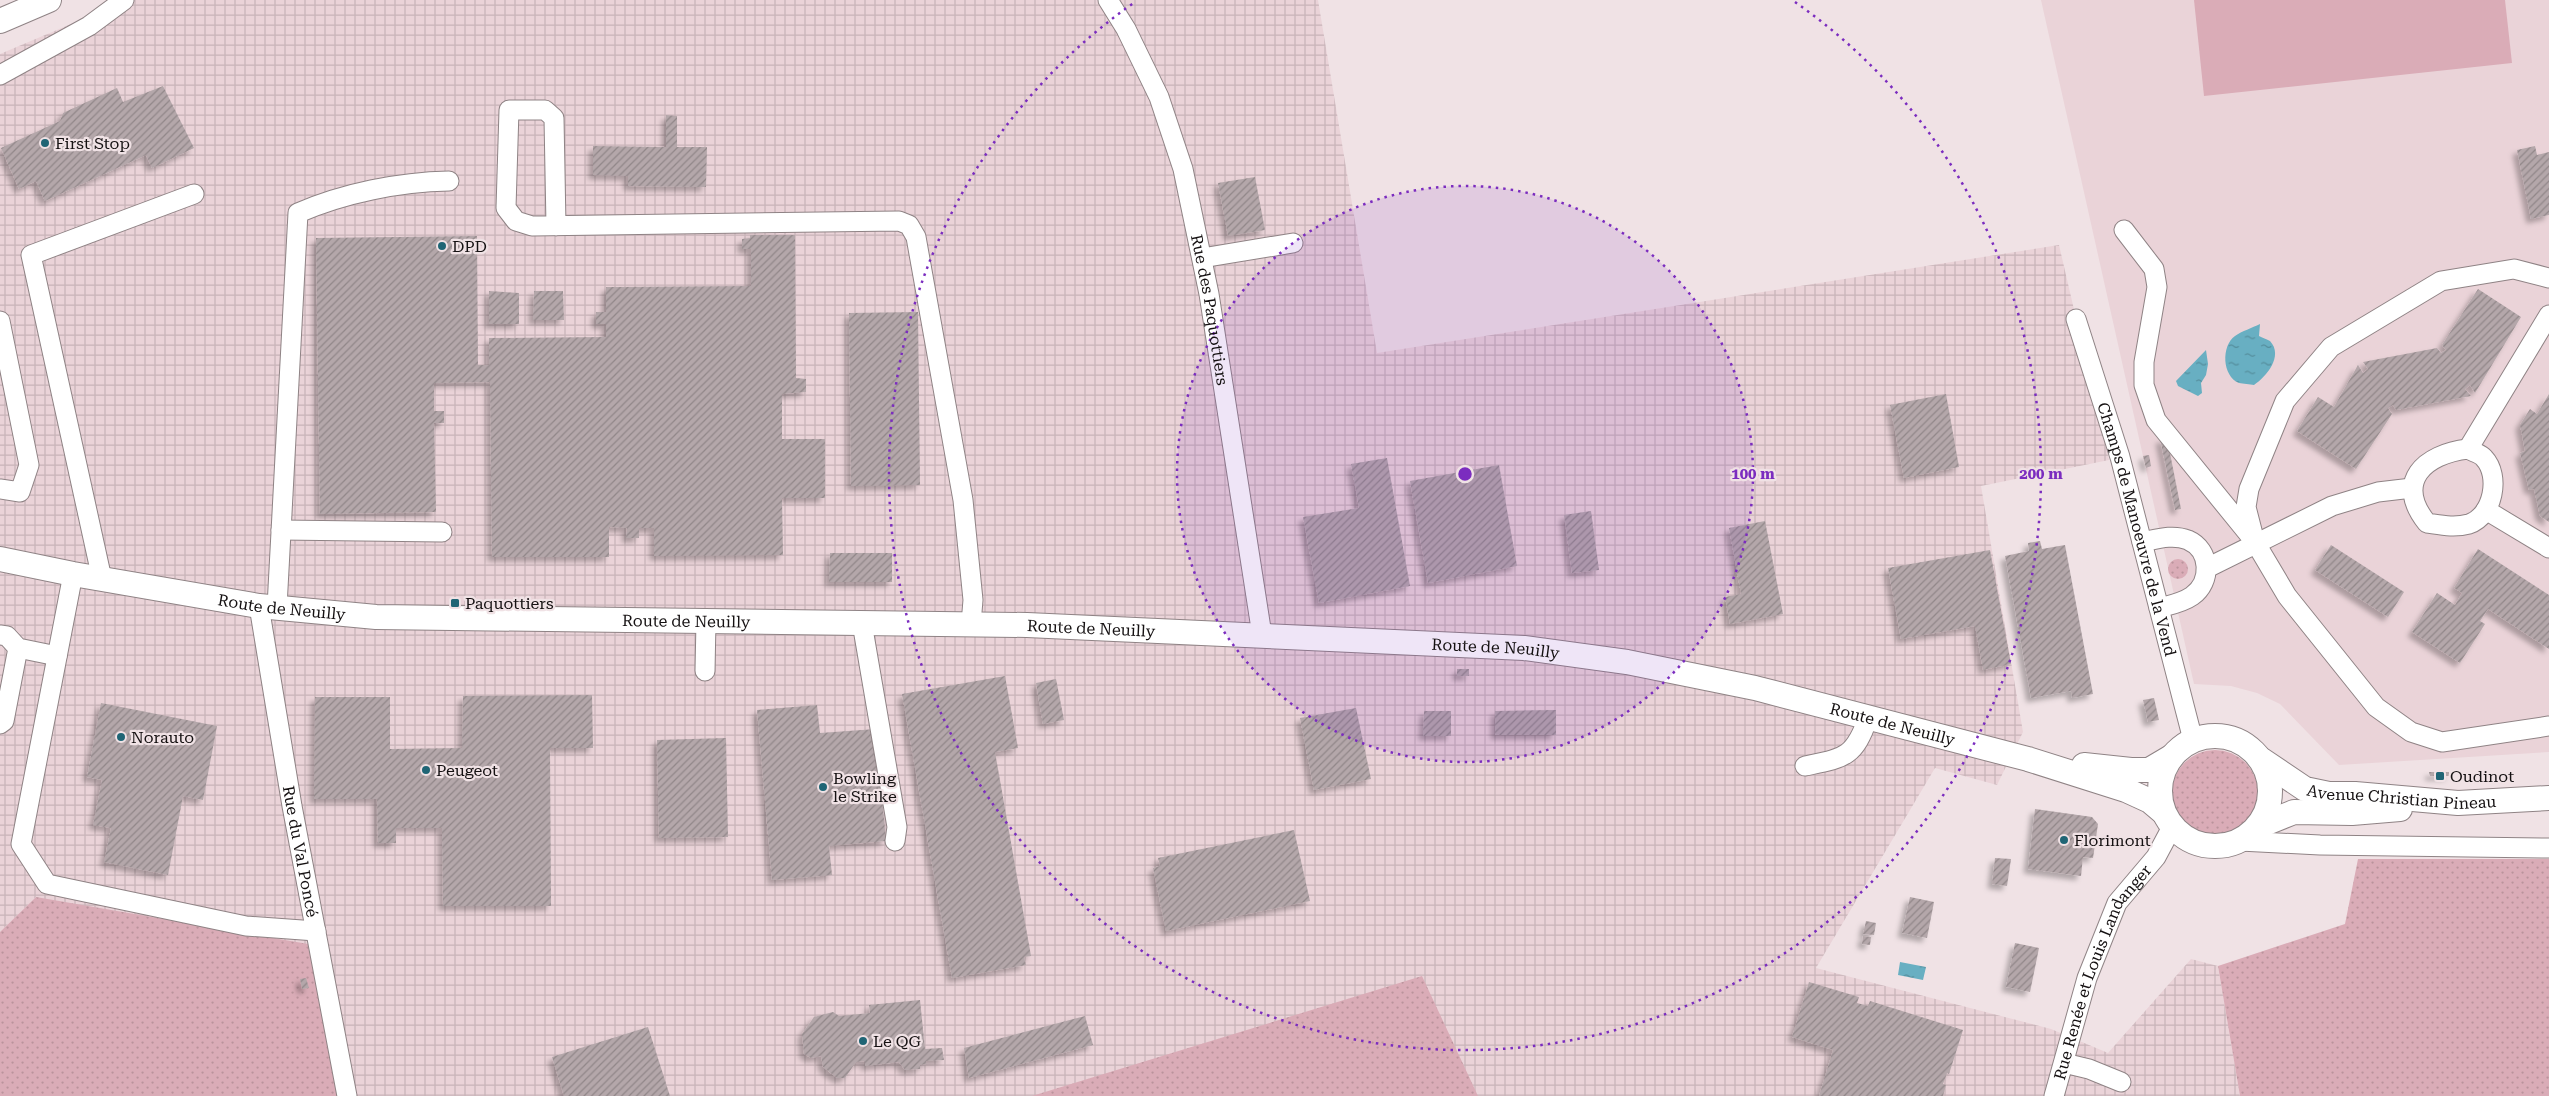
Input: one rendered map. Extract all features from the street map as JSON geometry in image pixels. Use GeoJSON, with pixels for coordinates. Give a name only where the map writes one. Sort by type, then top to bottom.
{"type":"FeatureCollection","features":[{"type":"Feature","properties":{"kind":"main road"},"geometry":{"type":"LineString","coordinates":[[0,21],[49,0]]}},
{"type":"Feature","properties":{"kind":"main road","name":"Route de Neuilly"},"geometry":{"type":"LineString","coordinates":[[0,559],[73,574],[268,606],[376,617],[971,624],[1262,635],[1524,648],[1627,662],[1754,688],[2028,759],[2126,790],[2150,801],[2168,819]]}},
{"type":"Feature","properties":{"kind":"main road"},"geometry":{"type":"LineString","coordinates":[[2028,759],[2131,770],[2150,770],[2171,757],[2181,747],[2194,740],[2208,736],[2231,738],[2251,749],[2262,760],[2269,776],[2271,793],[2268,810],[2259,826]]}},
{"type":"Feature","properties":{"kind":"main road"},"geometry":{"type":"LineString","coordinates":[[2171,757],[2162,774],[2160,793],[2168,819],[2186,839],[2202,846],[2219,847],[2240,841],[2259,826],[2294,812],[2352,813],[2458,803]]}},
{"type":"Feature","properties":{"kind":"main road","name":"Avenue Christian Pineau"},"geometry":{"type":"LineString","coordinates":[[2262,760],[2305,788],[2329,794],[2355,794],[2458,803],[2549,798]]}},
{"type":"Feature","properties":{"kind":"street"},"geometry":{"type":"LineString","coordinates":[[0,75],[89,26],[124,0]]}},
{"type":"Feature","properties":{"kind":"street","name":"Rue des Paquottiers"},"geometry":{"type":"LineString","coordinates":[[1108,0],[1126,29],[1159,97],[1183,169],[1202,258],[1262,635]]}},
{"type":"Feature","properties":{"kind":"street"},"geometry":{"type":"LineString","coordinates":[[556,226],[554,118],[545,110],[509,110],[506,208],[516,222],[532,226],[556,226],[899,221],[910,225],[916,236],[963,500],[973,600],[971,624]]}},
{"type":"Feature","properties":{"kind":"street","name":"Rue du Val Poncé"},"geometry":{"type":"LineString","coordinates":[[347,1096],[292,806],[268,606],[281,530],[298,213],[319,204],[415,182],[449,181]]}},
{"type":"Feature","properties":{"kind":"street"},"geometry":{"type":"LineString","coordinates":[[102,579],[31,255],[194,194]]}},
{"type":"Feature","properties":{"kind":"street"},"geometry":{"type":"LineString","coordinates":[[2124,230],[2154,270],[2157,287],[2144,362],[2144,385],[2156,420],[2255,542],[2287,596],[2376,707],[2411,732],[2442,742],[2549,726]]}},
{"type":"Feature","properties":{"kind":"street"},"geometry":{"type":"LineString","coordinates":[[1202,258],[1293,243]]}},
{"type":"Feature","properties":{"kind":"street"},"geometry":{"type":"LineString","coordinates":[[2255,542],[2246,507],[2249,489],[2285,401],[2331,347],[2441,281],[2514,269],[2549,278]]}},
{"type":"Feature","properties":{"kind":"street"},"geometry":{"type":"LineString","coordinates":[[2468,449],[2549,315]]}},
{"type":"Feature","properties":{"kind":"street","name":"Champs de Manoeuvre de la Vend"},"geometry":{"type":"LineString","coordinates":[[2076,319],[2120,457],[2194,740]]}},
{"type":"Feature","properties":{"kind":"street"},"geometry":{"type":"LineString","coordinates":[[0,321],[29,466],[20,492],[0,489]]}},
{"type":"Feature","properties":{"kind":"street"},"geometry":{"type":"LineString","coordinates":[[2468,449],[2484,457],[2492,471],[2492,495],[2486,510],[2470,523],[2449,527],[2427,523],[2416,510],[2412,488],[2417,473],[2427,462],[2452,451],[2468,449]]}},
{"type":"Feature","properties":{"kind":"street"},"geometry":{"type":"LineString","coordinates":[[2207,568],[2255,542],[2332,506],[2378,492],[2412,488]]}},
{"type":"Feature","properties":{"kind":"street"},"geometry":{"type":"LineString","coordinates":[[2486,510],[2549,548]]}},
{"type":"Feature","properties":{"kind":"street"},"geometry":{"type":"LineString","coordinates":[[281,530],[442,532]]}},
{"type":"Feature","properties":{"kind":"street"},"geometry":{"type":"LineString","coordinates":[[2142,542],[2172,537],[2187,540],[2199,547],[2205,557],[2207,568],[2201,588],[2183,602],[2159,608]]}},
{"type":"Feature","properties":{"kind":"street"},"geometry":{"type":"LineString","coordinates":[[73,574],[21,844],[47,884],[246,926],[316,931]]}},
{"type":"Feature","properties":{"kind":"street"},"geometry":{"type":"LineString","coordinates":[[705,671],[706,621]]}},
{"type":"Feature","properties":{"kind":"street"},"geometry":{"type":"LineString","coordinates":[[862,623],[897,827],[895,842]]}},
{"type":"Feature","properties":{"kind":"street"},"geometry":{"type":"LineString","coordinates":[[0,635],[7,636],[18,648],[58,656]]}},
{"type":"Feature","properties":{"kind":"street"},"geometry":{"type":"LineString","coordinates":[[0,724],[4,722],[18,648]]}},
{"type":"Feature","properties":{"kind":"street"},"geometry":{"type":"LineString","coordinates":[[1805,766],[1835,760],[1850,753],[1861,739],[1868,718]]}},
{"type":"Feature","properties":{"kind":"street","name":"Rue Renée et Louis Landanger"},"geometry":{"type":"LineString","coordinates":[[2054,1096],[2088,978],[2117,903],[2156,857],[2168,819]]}},
{"type":"Feature","properties":{"kind":"street"},"geometry":{"type":"LineString","coordinates":[[2240,841],[2320,845],[2549,848]]}},
{"type":"Feature","properties":{"kind":"street"},"geometry":{"type":"LineString","coordinates":[[2064,1063],[2121,1082]]}},
{"type":"Feature","properties":{"kind":"shaded area"},"geometry":{"type":"Polygon","coordinates":[[[128,0],[1318,0],[1377,353],[2059,245],[2109,460],[1981,486],[2023,732],[1997,785],[1935,768],[1816,968],[2051,1029],[2108,1053],[2191,959],[2218,966],[2240,1096],[339,1096],[36,897],[0,932],[0,54],[128,0]]]}},
{"type":"Feature","properties":{"kind":"shaded area"},"geometry":{"type":"Polygon","coordinates":[[[2041,0],[2549,0],[2549,752],[2339,765],[2280,704],[2257,693],[2231,686],[2194,684],[2041,0]]]}},
{"type":"Feature","properties":{"kind":"shaded area"},"geometry":{"type":"Polygon","coordinates":[[[2194,0],[2505,0],[2512,63],[2204,96],[2194,0]]]}},
{"type":"Feature","properties":{"kind":"shaded area"},"geometry":{"type":"Polygon","coordinates":[[[2174,559],[2182,559],[2188,565],[2188,573],[2182,579],[2174,579],[2168,573],[2168,565],[2174,559]]]}},
{"type":"Feature","properties":{"kind":"shaded area"},"geometry":{"type":"Polygon","coordinates":[[[2215,750],[2231,753],[2239,757],[2251,769],[2255,777],[2258,793],[2255,809],[2251,817],[2239,829],[2231,833],[2215,836],[2199,833],[2191,829],[2179,817],[2175,809],[2172,793],[2175,777],[2179,769],[2191,757],[2199,753],[2215,750]]]}},
{"type":"Feature","properties":{"kind":"shaded area"},"geometry":{"type":"Polygon","coordinates":[[[2358,859],[2549,859],[2549,1096],[2240,1096],[2218,966],[2345,924],[2358,859]]]}},
{"type":"Feature","properties":{"kind":"shaded area"},"geometry":{"type":"Polygon","coordinates":[[[36,897],[314,945],[339,1096],[0,1096],[0,932],[36,897]]]}},
{"type":"Feature","properties":{"kind":"shaded area"},"geometry":{"type":"Polygon","coordinates":[[[1422,976],[1478,1096],[1032,1096],[1422,976]]]}},
{"type":"Feature","properties":{"kind":"water"},"geometry":{"type":"Polygon","coordinates":[[[2260,324],[2259,336],[2270,341],[2274,347],[2275,353],[2272,366],[2264,377],[2254,385],[2239,383],[2229,374],[2227,368],[2225,361],[2227,347],[2235,336],[2260,324]]]}},
{"type":"Feature","properties":{"kind":"water"},"geometry":{"type":"Polygon","coordinates":[[[2206,350],[2208,364],[2206,375],[2201,383],[2202,393],[2198,396],[2178,386],[2176,381],[2206,350]]]}},
{"type":"Feature","properties":{"kind":"water"},"geometry":{"type":"Polygon","coordinates":[[[1900,962],[1926,967],[1923,980],[1898,975],[1900,962]]]}},
{"type":"Feature","properties":{"kind":"building"},"geometry":{"type":"Polygon","coordinates":[[[163,86],[194,148],[152,168],[146,155],[45,201],[36,181],[19,189],[1,148],[60,121],[63,113],[117,88],[123,102],[163,86]]]}},
{"type":"Feature","properties":{"kind":"building"},"geometry":{"type":"Polygon","coordinates":[[[666,115],[677,116],[677,147],[707,147],[706,187],[628,186],[628,176],[593,175],[593,146],[666,147],[666,115]]]}},
{"type":"Feature","properties":{"kind":"building"},"geometry":{"type":"Polygon","coordinates":[[[2535,146],[2537,155],[2549,152],[2549,215],[2531,219],[2517,150],[2535,146]]]}},
{"type":"Feature","properties":{"kind":"building"},"geometry":{"type":"Polygon","coordinates":[[[1255,177],[1265,230],[1228,236],[1218,183],[1255,177]]]}},
{"type":"Feature","properties":{"kind":"building"},"geometry":{"type":"Polygon","coordinates":[[[750,235],[795,235],[796,378],[806,379],[806,392],[782,394],[782,439],[825,439],[825,498],[782,498],[783,555],[654,556],[654,528],[639,528],[639,538],[626,538],[627,528],[609,527],[609,557],[492,557],[490,382],[434,383],[434,411],[444,411],[444,423],[434,423],[436,512],[320,514],[316,238],[477,236],[478,365],[489,365],[489,338],[606,337],[606,324],[596,324],[596,312],[606,312],[606,287],[751,286],[751,249],[742,249],[742,239],[750,238],[750,235]]]}},
{"type":"Feature","properties":{"kind":"building"},"geometry":{"type":"Polygon","coordinates":[[[2478,289],[2521,317],[2475,393],[2470,385],[2465,389],[2471,396],[2396,410],[2393,405],[2388,408],[2392,414],[2356,469],[2297,431],[2318,397],[2334,407],[2358,365],[2363,373],[2368,369],[2363,362],[2437,348],[2441,353],[2446,350],[2442,345],[2478,289]]]}},
{"type":"Feature","properties":{"kind":"building"},"geometry":{"type":"Polygon","coordinates":[[[489,291],[519,293],[519,324],[489,324],[489,291]]]}},
{"type":"Feature","properties":{"kind":"building"},"geometry":{"type":"Polygon","coordinates":[[[534,291],[563,291],[564,320],[533,320],[534,291]]]}},
{"type":"Feature","properties":{"kind":"building"},"geometry":{"type":"Polygon","coordinates":[[[918,312],[920,485],[851,486],[849,313],[918,312]]]}},
{"type":"Feature","properties":{"kind":"building"},"geometry":{"type":"Polygon","coordinates":[[[1946,394],[1959,467],[1904,478],[1890,405],[1946,394]]]}},
{"type":"Feature","properties":{"kind":"building"},"geometry":{"type":"Polygon","coordinates":[[[2549,394],[2549,522],[2540,516],[2534,489],[2529,490],[2520,453],[2525,451],[2520,425],[2530,409],[2537,414],[2549,394]]]}},
{"type":"Feature","properties":{"kind":"building"},"geometry":{"type":"Polygon","coordinates":[[[2167,438],[2181,509],[2175,510],[2160,439],[2167,438]]]}},
{"type":"Feature","properties":{"kind":"building"},"geometry":{"type":"Polygon","coordinates":[[[2149,455],[2151,466],[2146,468],[2143,456],[2149,455]]]}},
{"type":"Feature","properties":{"kind":"building"},"geometry":{"type":"Polygon","coordinates":[[[1387,458],[1410,586],[1319,603],[1303,517],[1359,508],[1351,464],[1387,458]]]}},
{"type":"Feature","properties":{"kind":"building"},"geometry":{"type":"Polygon","coordinates":[[[1499,465],[1517,566],[1428,583],[1410,481],[1499,465]]]}},
{"type":"Feature","properties":{"kind":"building"},"geometry":{"type":"Polygon","coordinates":[[[1591,511],[1599,570],[1572,573],[1564,515],[1591,511]]]}},
{"type":"Feature","properties":{"kind":"building"},"geometry":{"type":"Polygon","coordinates":[[[1765,521],[1783,614],[1730,624],[1725,597],[1741,594],[1729,528],[1765,521]]]}},
{"type":"Feature","properties":{"kind":"building"},"geometry":{"type":"Polygon","coordinates":[[[2040,541],[2042,549],[2065,545],[2093,694],[2072,698],[2071,691],[2031,698],[2005,556],[2029,551],[2028,543],[2040,541]]]}},
{"type":"Feature","properties":{"kind":"building"},"geometry":{"type":"Polygon","coordinates":[[[2331,545],[2404,592],[2388,617],[2315,570],[2331,545]]]}},
{"type":"Feature","properties":{"kind":"building"},"geometry":{"type":"Polygon","coordinates":[[[2478,549],[2549,595],[2549,649],[2488,609],[2480,621],[2485,624],[2460,663],[2412,632],[2437,593],[2455,605],[2462,593],[2454,588],[2478,549]]]}},
{"type":"Feature","properties":{"kind":"building"},"geometry":{"type":"Polygon","coordinates":[[[1990,550],[2011,664],[1983,670],[1975,626],[1901,639],[1888,568],[1990,550]]]}},
{"type":"Feature","properties":{"kind":"building"},"geometry":{"type":"Polygon","coordinates":[[[830,553],[892,553],[892,582],[829,582],[830,553]]]}},
{"type":"Feature","properties":{"kind":"building"},"geometry":{"type":"Polygon","coordinates":[[[1457,669],[1469,669],[1469,676],[1457,676],[1457,669]]]}},
{"type":"Feature","properties":{"kind":"building"},"geometry":{"type":"Polygon","coordinates":[[[1005,676],[1018,748],[995,752],[1031,956],[1024,957],[1026,965],[952,978],[902,694],[1005,676]]]}},
{"type":"Feature","properties":{"kind":"building"},"geometry":{"type":"Polygon","coordinates":[[[1056,679],[1064,720],[1043,724],[1036,683],[1056,679]]]}},
{"type":"Feature","properties":{"kind":"building"},"geometry":{"type":"Polygon","coordinates":[[[592,695],[593,748],[550,748],[551,906],[443,906],[442,828],[396,828],[396,843],[378,843],[377,799],[314,799],[315,697],[390,697],[390,749],[462,748],[463,696],[592,695]]]}},
{"type":"Feature","properties":{"kind":"building"},"geometry":{"type":"Polygon","coordinates":[[[2154,698],[2159,720],[2148,722],[2143,700],[2154,698]]]}},
{"type":"Feature","properties":{"kind":"building"},"geometry":{"type":"Polygon","coordinates":[[[101,703],[217,726],[203,800],[183,796],[168,875],[104,862],[111,828],[93,825],[102,780],[87,777],[101,703]]]}},
{"type":"Feature","properties":{"kind":"building","name":"Bowling le Strike"},"geometry":{"type":"Polygon","coordinates":[[[817,705],[820,733],[876,729],[886,841],[829,846],[832,875],[772,880],[757,710],[817,705]]]}},
{"type":"Feature","properties":{"kind":"building"},"geometry":{"type":"Polygon","coordinates":[[[1356,708],[1371,779],[1314,790],[1300,718],[1356,708]]]}},
{"type":"Feature","properties":{"kind":"building"},"geometry":{"type":"Polygon","coordinates":[[[1556,710],[1556,735],[1495,735],[1495,711],[1556,710]]]}},
{"type":"Feature","properties":{"kind":"building"},"geometry":{"type":"Polygon","coordinates":[[[1424,711],[1451,711],[1451,736],[1423,736],[1424,711]]]}},
{"type":"Feature","properties":{"kind":"building"},"geometry":{"type":"Polygon","coordinates":[[[726,738],[728,837],[659,838],[657,740],[726,738]]]}},
{"type":"Feature","properties":{"kind":"building"},"geometry":{"type":"Polygon","coordinates":[[[2429,772],[2449,772],[2449,776],[2430,776],[2429,772]]]}},
{"type":"Feature","properties":{"kind":"building","name":"Florimont"},"geometry":{"type":"Polygon","coordinates":[[[2035,809],[2092,817],[2098,824],[2093,858],[2083,857],[2081,876],[2028,869],[2035,809]]]}},
{"type":"Feature","properties":{"kind":"building"},"geometry":{"type":"Polygon","coordinates":[[[1294,830],[1310,901],[1166,931],[1153,868],[1160,866],[1158,858],[1294,830]]]}},
{"type":"Feature","properties":{"kind":"building"},"geometry":{"type":"Polygon","coordinates":[[[1995,858],[2011,859],[2007,886],[1992,884],[1995,858]]]}},
{"type":"Feature","properties":{"kind":"building"},"geometry":{"type":"Polygon","coordinates":[[[1910,897],[1934,902],[1927,938],[1902,933],[1910,897]]]}},
{"type":"Feature","properties":{"kind":"building"},"geometry":{"type":"Polygon","coordinates":[[[1866,921],[1876,923],[1874,935],[1863,934],[1866,921]]]}},
{"type":"Feature","properties":{"kind":"building"},"geometry":{"type":"Polygon","coordinates":[[[1863,936],[1871,937],[1870,945],[1862,944],[1863,936]]]}},
{"type":"Feature","properties":{"kind":"building"},"geometry":{"type":"Polygon","coordinates":[[[2015,943],[2039,948],[2030,992],[2006,987],[2015,943]]]}},
{"type":"Feature","properties":{"kind":"building"},"geometry":{"type":"Polygon","coordinates":[[[306,978],[309,988],[302,989],[300,979],[306,978]]]}},
{"type":"Feature","properties":{"kind":"building"},"geometry":{"type":"Polygon","coordinates":[[[1809,982],[1859,997],[1857,1003],[1868,1006],[1870,1001],[1963,1030],[1949,1074],[1947,1073],[1943,1084],[1946,1085],[1943,1096],[1819,1096],[1833,1050],[1792,1037],[1809,982]]]}},
{"type":"Feature","properties":{"kind":"building","name":"Le QG"},"geometry":{"type":"Polygon","coordinates":[[[920,1000],[925,1049],[942,1048],[944,1060],[926,1061],[926,1064],[920,1065],[920,1069],[905,1070],[899,1062],[865,1066],[865,1061],[856,1062],[845,1078],[837,1078],[823,1067],[821,1056],[811,1058],[804,1054],[802,1034],[814,1017],[833,1012],[839,1016],[870,1013],[869,1005],[920,1000]]]}},
{"type":"Feature","properties":{"kind":"building"},"geometry":{"type":"Polygon","coordinates":[[[1085,1016],[1093,1045],[969,1078],[964,1048],[1085,1016]]]}},
{"type":"Feature","properties":{"kind":"building"},"geometry":{"type":"Polygon","coordinates":[[[648,1027],[670,1096],[564,1096],[552,1057],[648,1027]]]}},
{"type":"Feature","properties":{"kind":"place","name":"First Stop"},"geometry":{"type":"Point","coordinates":[45,143]}},
{"type":"Feature","properties":{"kind":"place","name":"DPD"},"geometry":{"type":"Point","coordinates":[442,246]}},
{"type":"Feature","properties":{"kind":"place","name":"Paquottiers"},"geometry":{"type":"Point","coordinates":[455,603]}},
{"type":"Feature","properties":{"kind":"place","name":"Norauto"},"geometry":{"type":"Point","coordinates":[121,737]}},
{"type":"Feature","properties":{"kind":"place","name":"Peugeot"},"geometry":{"type":"Point","coordinates":[426,770]}},
{"type":"Feature","properties":{"kind":"place","name":"Oudinot"},"geometry":{"type":"Point","coordinates":[2440,776]}},
{"type":"Feature","properties":{"kind":"place","name":"Bowling le Strike"},"geometry":{"type":"Point","coordinates":[823,787]}},
{"type":"Feature","properties":{"kind":"place","name":"Florimont"},"geometry":{"type":"Point","coordinates":[2064,840]}},
{"type":"Feature","properties":{"kind":"place","name":"Le QG"},"geometry":{"type":"Point","coordinates":[863,1041]}}]}
